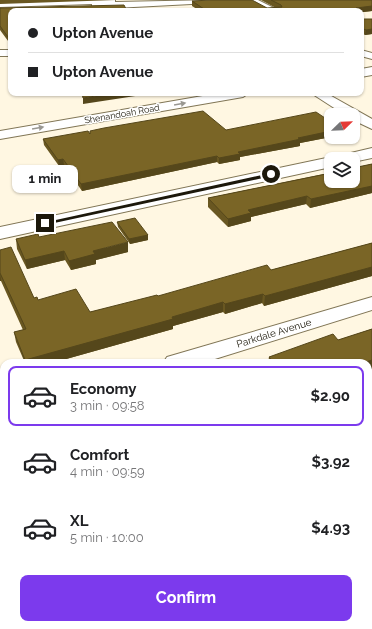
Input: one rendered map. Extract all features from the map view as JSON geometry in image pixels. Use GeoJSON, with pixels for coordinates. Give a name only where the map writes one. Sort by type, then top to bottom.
{"type":"FeatureCollection","features":[{"type":"Feature","properties":{"kind":"street"},"geometry":{"type":"LineString","coordinates":[[0,4],[132,0]]}},
{"type":"Feature","properties":{"kind":"street"},"geometry":{"type":"LineString","coordinates":[[0,8],[121,5],[211,0]]}},
{"type":"Feature","properties":{"kind":"street"},"geometry":{"type":"LineString","coordinates":[[250,0],[268,8]]}},
{"type":"Feature","properties":{"kind":"street","name":"Shenandoah Road"},"geometry":{"type":"LineString","coordinates":[[0,135],[226,96]]}},
{"type":"Feature","properties":{"kind":"street"},"geometry":{"type":"LineString","coordinates":[[322,96],[372,124]]}},
{"type":"Feature","properties":{"kind":"street"},"geometry":{"type":"LineString","coordinates":[[351,100],[355,110],[372,124]]}},
{"type":"Feature","properties":{"kind":"street"},"geometry":{"type":"LineString","coordinates":[[360,155],[372,153]]}},
{"type":"Feature","properties":{"kind":"street"},"geometry":{"type":"LineString","coordinates":[[0,233],[324,164]]}},
{"type":"Feature","properties":{"kind":"street","name":"Parkdale Avenue"},"geometry":{"type":"LineString","coordinates":[[188,359],[372,303]]}},
{"type":"Feature","properties":{"kind":"building"},"geometry":{"type":"Polygon","coordinates":[[[252,0],[267,8],[202,8],[192,1],[252,0]]]}},
{"type":"Feature","properties":{"kind":"building"},"geometry":{"type":"Polygon","coordinates":[[[271,0],[372,0],[372,6],[356,8],[267,8],[282,7],[271,0]]]}},
{"type":"Feature","properties":{"kind":"building"},"geometry":{"type":"Polygon","coordinates":[[[124,5],[126,8],[8,8],[8,37],[0,26],[0,8],[124,5]]]}},
{"type":"Feature","properties":{"kind":"building"},"geometry":{"type":"Polygon","coordinates":[[[364,19],[372,19],[372,29],[364,29],[364,19]]]}},
{"type":"Feature","properties":{"kind":"building"},"geometry":{"type":"Polygon","coordinates":[[[83,96],[96,96],[83,98],[83,96]]]}},
{"type":"Feature","properties":{"kind":"building"},"geometry":{"type":"Polygon","coordinates":[[[203,111],[226,130],[316,112],[324,117],[324,132],[298,138],[301,139],[238,152],[240,154],[219,158],[217,156],[81,184],[63,159],[58,160],[43,139],[88,131],[90,134],[90,131],[203,111]]]}},
{"type":"Feature","properties":{"kind":"building"},"geometry":{"type":"Polygon","coordinates":[[[372,164],[372,186],[311,199],[307,196],[248,210],[251,213],[228,219],[208,198],[324,174],[324,188],[360,188],[360,167],[372,164]]]}},
{"type":"Feature","properties":{"kind":"building"},"geometry":{"type":"Polygon","coordinates":[[[135,218],[148,235],[129,239],[117,222],[135,218]]]}},
{"type":"Feature","properties":{"kind":"building"},"geometry":{"type":"Polygon","coordinates":[[[112,222],[128,242],[93,251],[95,254],[69,261],[64,251],[25,260],[16,239],[38,234],[39,237],[112,222]]]}},
{"type":"Feature","properties":{"kind":"building"},"geometry":{"type":"Polygon","coordinates":[[[372,243],[372,267],[265,296],[263,294],[225,304],[223,302],[172,317],[173,319],[25,359],[14,332],[26,329],[0,273],[0,250],[11,247],[34,298],[37,297],[38,300],[76,289],[90,312],[157,295],[158,296],[267,265],[271,270],[372,243]]]}},
{"type":"Feature","properties":{"kind":"building"},"geometry":{"type":"Polygon","coordinates":[[[372,329],[372,359],[271,359],[269,357],[333,334],[338,340],[372,329]]]}},
{"type":"Feature","properties":{"kind":"route"},"geometry":{"type":"LineString","coordinates":[[45,223],[271,174]]}}]}
